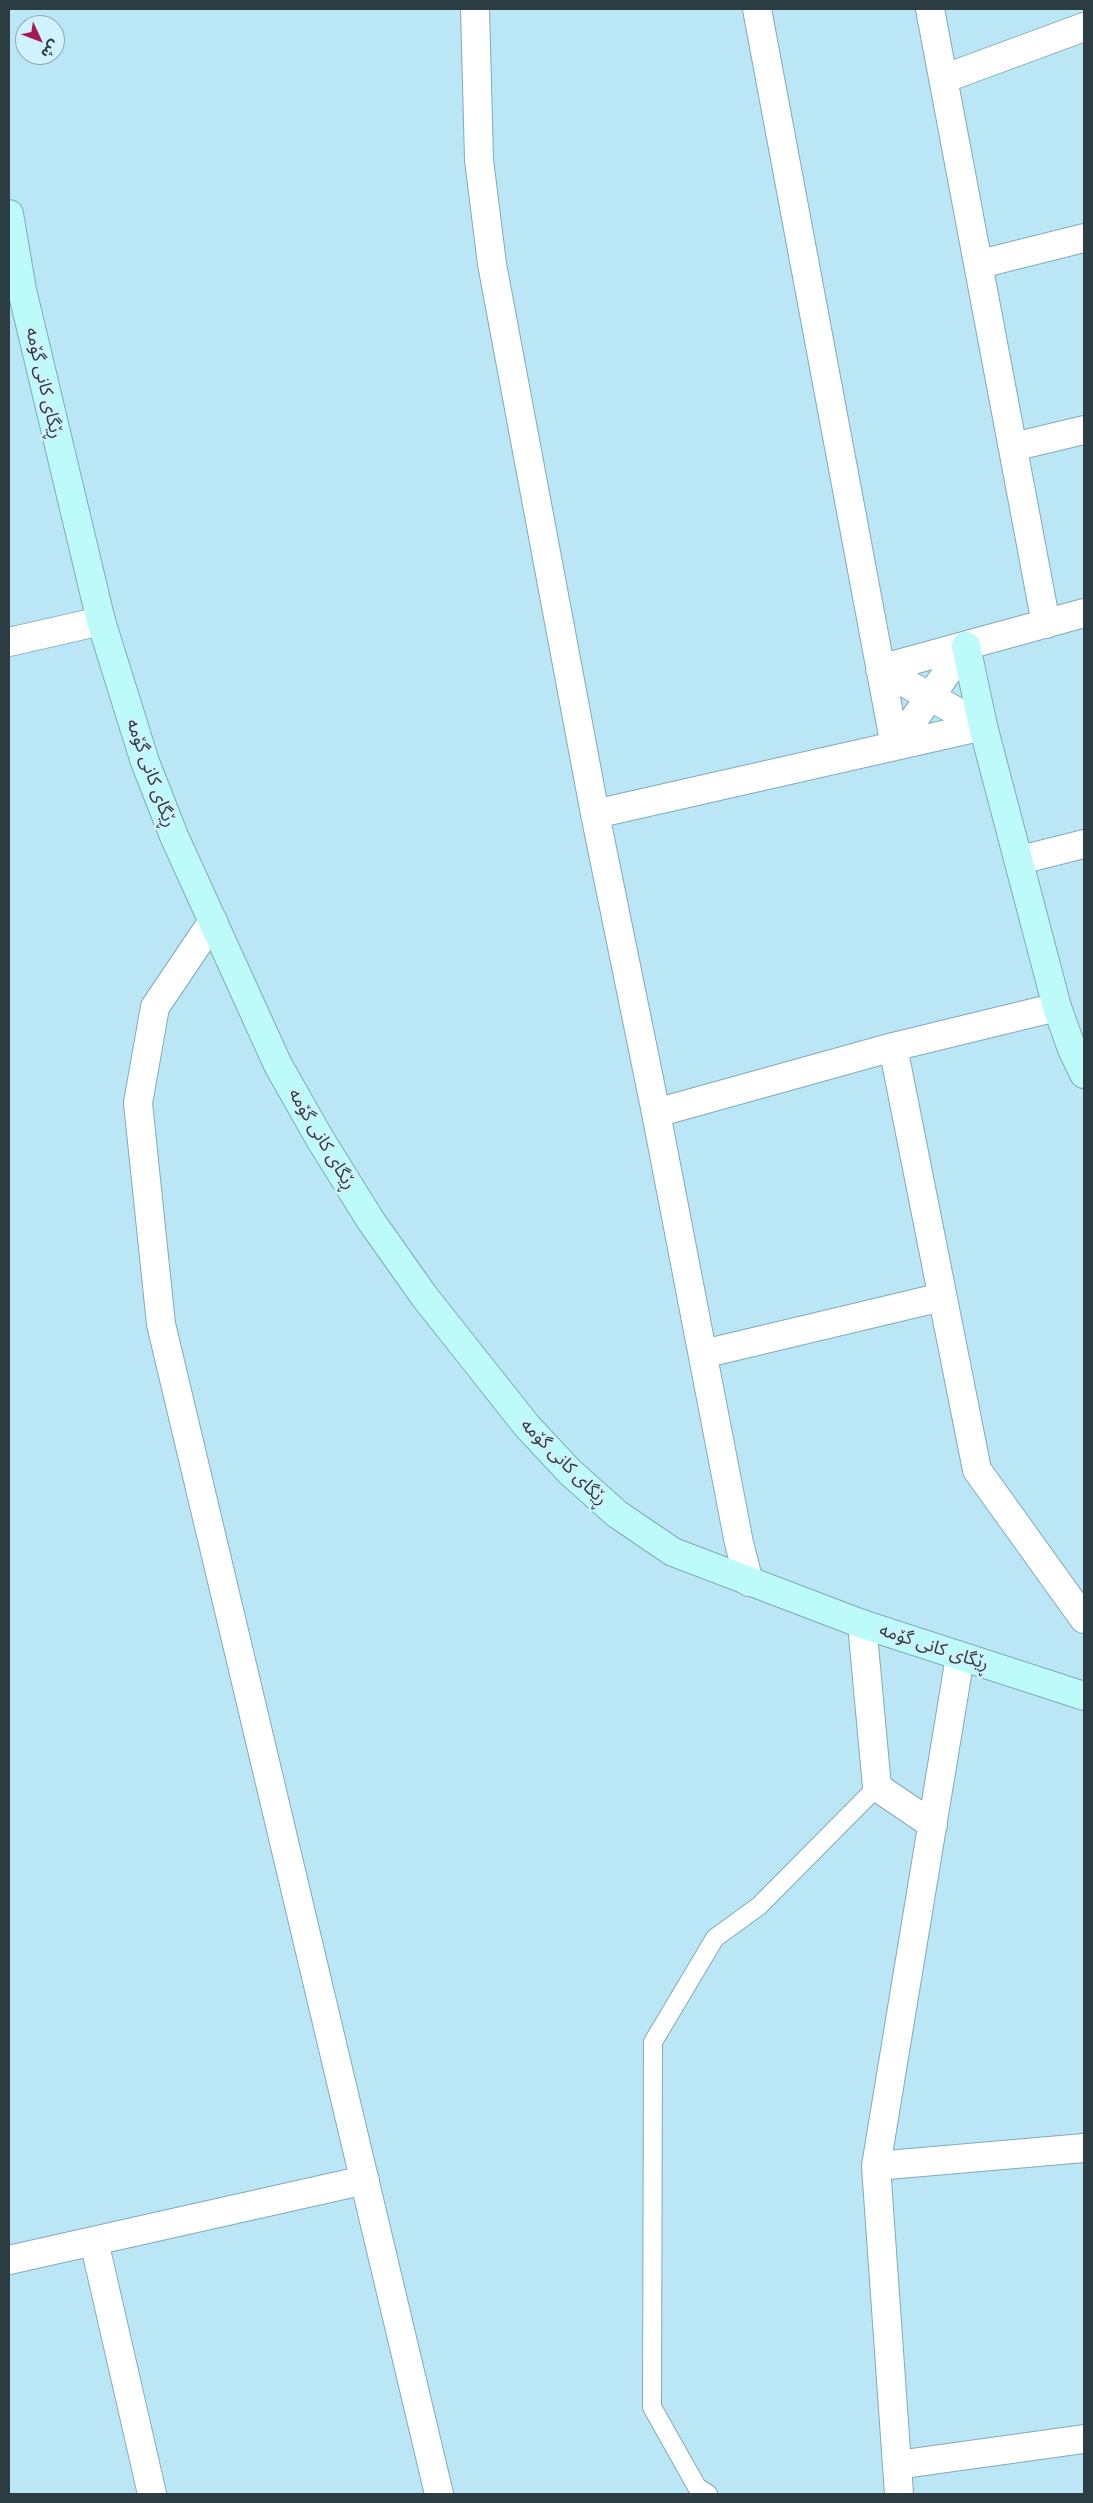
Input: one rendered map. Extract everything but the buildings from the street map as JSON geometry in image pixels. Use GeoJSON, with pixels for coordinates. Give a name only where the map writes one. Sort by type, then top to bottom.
{"type":"FeatureCollection","features":[{"type":"Feature","properties":{"kind":"street"},"geometry":{"type":"LineString","coordinates":[[475,9],[479,160],[492,264],[595,814],[749,1582]]}},
{"type":"Feature","properties":{"kind":"street"},"geometry":{"type":"LineString","coordinates":[[757,9],[895,746]]}},
{"type":"Feature","properties":{"kind":"street"},"geometry":{"type":"LineString","coordinates":[[930,9],[980,264],[1046,624]]}},
{"type":"Feature","properties":{"kind":"street"},"geometry":{"type":"LineString","coordinates":[[943,78],[1084,28]]}},
{"type":"Feature","properties":{"kind":"street","name":"ڕێگای کانی گۆمە"},"geometry":{"type":"LineString","coordinates":[[9,214],[22,290],[101,621],[146,762],[174,836],[278,1065],[320,1139],[371,1221],[424,1296],[473,1361],[558,1459],[617,1514],[674,1552],[862,1624],[1084,1696]]}},
{"type":"Feature","properties":{"kind":"street"},"geometry":{"type":"LineString","coordinates":[[980,264],[1084,238]]}},
{"type":"Feature","properties":{"kind":"street"},"geometry":{"type":"LineString","coordinates":[[1014,447],[1084,430]]}},
{"type":"Feature","properties":{"kind":"street"},"geometry":{"type":"LineString","coordinates":[[880,669],[1084,614]]}},
{"type":"Feature","properties":{"kind":"street"},"geometry":{"type":"LineString","coordinates":[[9,642],[101,621]]}},
{"type":"Feature","properties":{"kind":"street"},"geometry":{"type":"LineString","coordinates":[[895,746],[966,646]]}},
{"type":"Feature","properties":{"kind":"street"},"geometry":{"type":"LineString","coordinates":[[966,646],[983,726],[1020,860],[1057,1006],[1072,1050],[1084,1074]]}},
{"type":"Feature","properties":{"kind":"street"},"geometry":{"type":"LineString","coordinates":[[880,669],[983,726]]}},
{"type":"Feature","properties":{"kind":"street"},"geometry":{"type":"LineString","coordinates":[[595,814],[983,726]]}},
{"type":"Feature","properties":{"kind":"street"},"geometry":{"type":"LineString","coordinates":[[1020,860],[1084,844]]}},
{"type":"Feature","properties":{"kind":"street"},"geometry":{"type":"LineString","coordinates":[[213,921],[155,1007],[138,1103],[161,1324],[439,2494]]}},
{"type":"Feature","properties":{"kind":"street"},"geometry":{"type":"LineString","coordinates":[[656,1113],[893,1047],[1057,1006]]}},
{"type":"Feature","properties":{"kind":"street"},"geometry":{"type":"LineString","coordinates":[[893,1047],[977,1470],[1084,1619]]}},
{"type":"Feature","properties":{"kind":"street"},"geometry":{"type":"LineString","coordinates":[[703,1354],[942,1298]]}},
{"type":"Feature","properties":{"kind":"street"},"geometry":{"type":"LineString","coordinates":[[862,1624],[877,1787],[932,1825]]}},
{"type":"Feature","properties":{"kind":"street"},"geometry":{"type":"LineString","coordinates":[[898,2494],[876,2166],[960,1657]]}},
{"type":"Feature","properties":{"kind":"street"},"geometry":{"type":"LineString","coordinates":[[876,2166],[1084,2148]]}},
{"type":"Feature","properties":{"kind":"street"},"geometry":{"type":"LineString","coordinates":[[9,2260],[365,2180]]}},
{"type":"Feature","properties":{"kind":"street"},"geometry":{"type":"LineString","coordinates":[[94,2241],[152,2494]]}},
{"type":"Feature","properties":{"kind":"street"},"geometry":{"type":"LineString","coordinates":[[897,2464],[1084,2439]]}},
{"type":"Feature","properties":{"kind":"lane"},"geometry":{"type":"LineString","coordinates":[[708,2494],[697,2487],[652,2407],[653,2042],[715,1938],[759,1906],[877,1787]]}}]}
